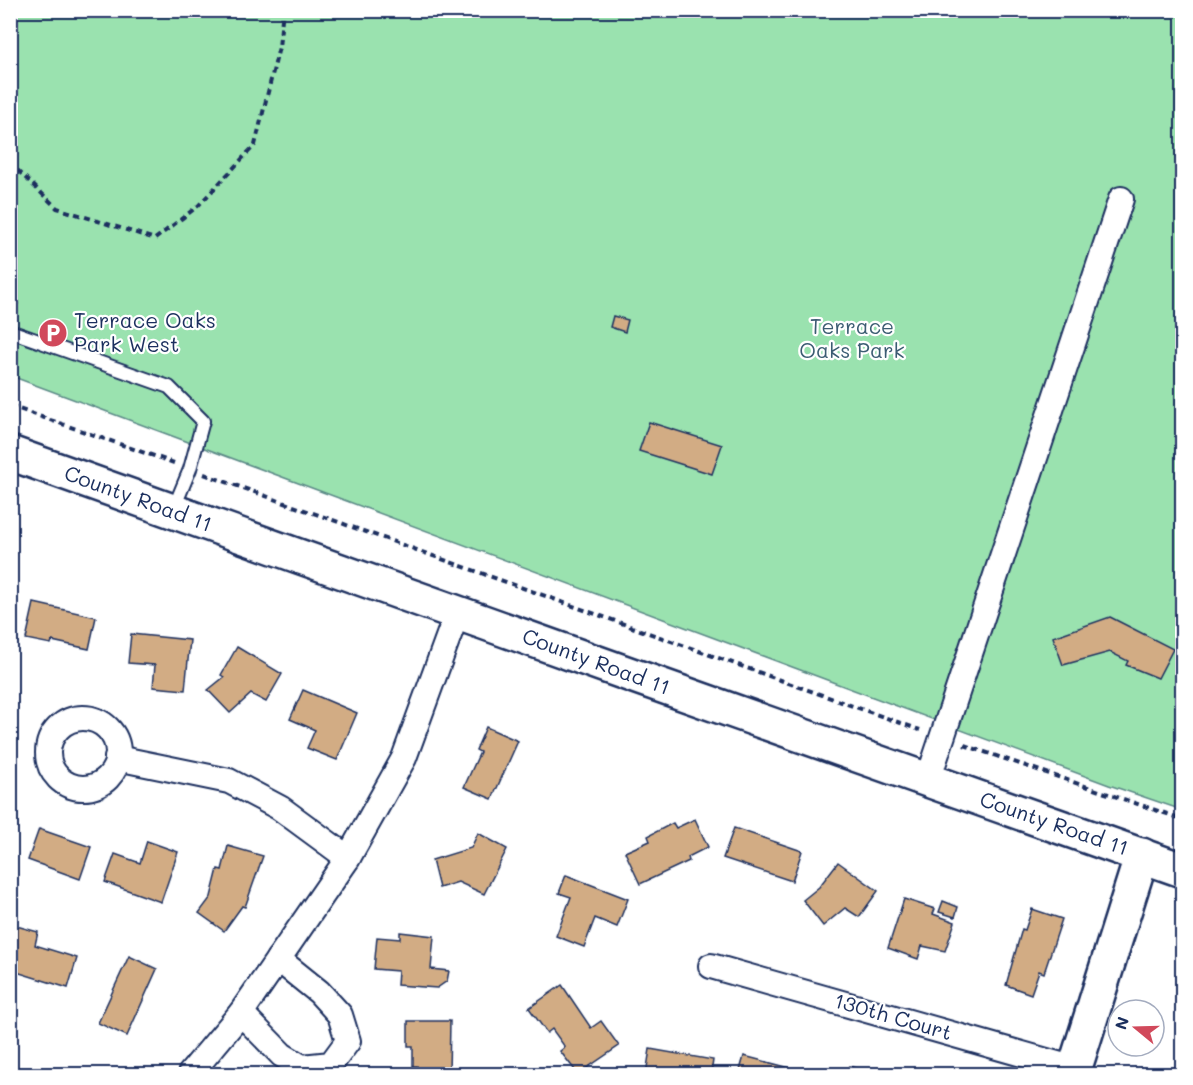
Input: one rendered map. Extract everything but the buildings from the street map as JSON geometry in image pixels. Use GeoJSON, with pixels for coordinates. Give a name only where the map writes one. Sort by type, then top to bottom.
{"type":"FeatureCollection","features":[{"type":"Feature","properties":{"kind":"street"},"geometry":{"type":"LineString","coordinates":[[928,780],[1121,199]]}},
{"type":"Feature","properties":{"kind":"street","name":"County Road 11"},"geometry":{"type":"LineString","coordinates":[[10,453],[1182,870]]}},
{"type":"Feature","properties":{"kind":"street"},"geometry":{"type":"LineString","coordinates":[[190,1074],[241,1013],[348,858],[404,758],[457,613]]}},
{"type":"Feature","properties":{"kind":"street"},"geometry":{"type":"LineString","coordinates":[[117,759],[229,781],[280,808],[348,858]]}},
{"type":"Feature","properties":{"kind":"street"},"geometry":{"type":"LineString","coordinates":[[1074,1072],[1142,855]]}},
{"type":"Feature","properties":{"kind":"street"},"geometry":{"type":"LineString","coordinates":[[241,1013],[282,1055],[302,1067],[331,1064],[348,1041],[340,1015],[319,992],[278,959]]}},
{"type":"Feature","properties":{"kind":"street","name":"130th Court"},"geometry":{"type":"LineString","coordinates":[[711,966],[1074,1072]]}},
{"type":"Feature","properties":{"kind":"lane"},"geometry":{"type":"LineString","coordinates":[[10,331],[169,387],[203,421],[190,469],[172,511]]}},
{"type":"Feature","properties":{"kind":"path"},"geometry":{"type":"LineString","coordinates":[[10,164],[57,208],[155,239],[198,206],[255,145],[279,47],[283,10]]}},
{"type":"Feature","properties":{"kind":"path"},"geometry":{"type":"LineString","coordinates":[[10,291],[17,305]]}},
{"type":"Feature","properties":{"kind":"path"},"geometry":{"type":"LineString","coordinates":[[10,406],[942,738],[1182,819]]}},
{"type":"Feature","properties":{"kind":"green space","name":"Terrace Oaks Park"},"geometry":{"type":"Polygon","coordinates":[[[10,11],[1182,11],[1182,810],[1109,785],[11,376],[10,11]]]}},
{"type":"Feature","properties":{"kind":"place","name":"Terrace Oaks Park West"},"geometry":{"type":"Point","coordinates":[53,333]}}]}
